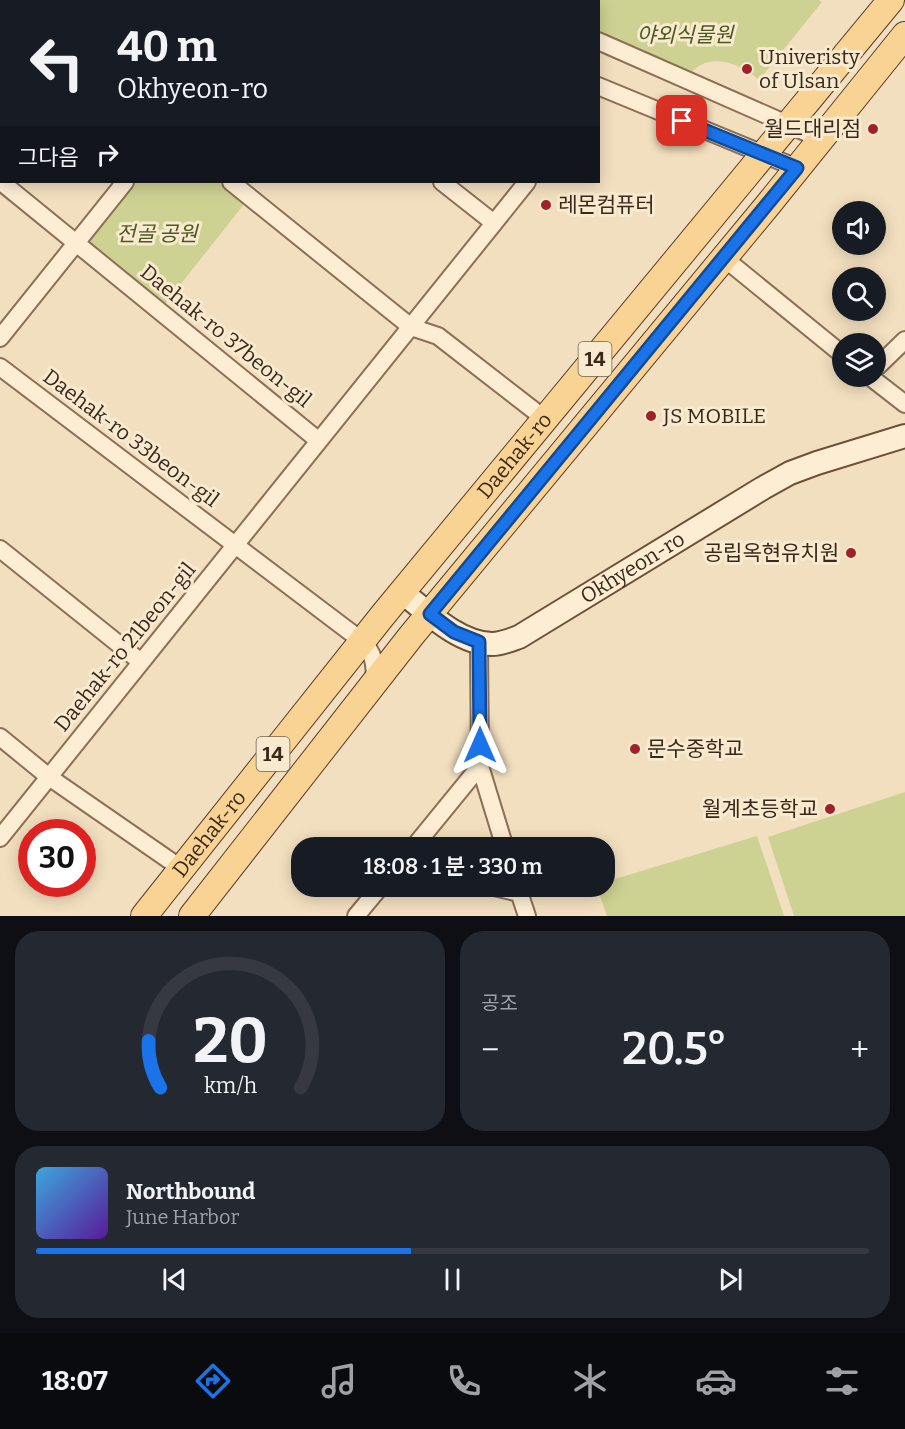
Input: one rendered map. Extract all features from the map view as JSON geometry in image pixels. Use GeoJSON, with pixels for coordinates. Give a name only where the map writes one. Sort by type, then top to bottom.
{"type":"FeatureCollection","features":[{"type":"Feature","properties":{"kind":"main road","name":"Daehak-ro"},"geometry":{"type":"LineString","coordinates":[[144,916],[362,641],[891,0]]}},
{"type":"Feature","properties":{"kind":"main road","name":"Daehak-ro"},"geometry":{"type":"LineString","coordinates":[[192,916],[430,614],[905,35]]}},
{"type":"Feature","properties":{"kind":"main road","name":"Okhyeon-ro"},"geometry":{"type":"LineString","coordinates":[[402,592],[454,632],[479,642],[489,644],[519,638],[790,473],[905,436]]}},
{"type":"Feature","properties":{"kind":"street"},"geometry":{"type":"LineString","coordinates":[[600,42],[821,139]]}},
{"type":"Feature","properties":{"kind":"street"},"geometry":{"type":"LineString","coordinates":[[600,88],[797,168]]}},
{"type":"Feature","properties":{"kind":"street","name":"Daehak-ro 37beon-gil"},"geometry":{"type":"LineString","coordinates":[[2,183],[319,441]]}},
{"type":"Feature","properties":{"kind":"street"},"geometry":{"type":"LineString","coordinates":[[0,338],[124,183]]}},
{"type":"Feature","properties":{"kind":"street"},"geometry":{"type":"LineString","coordinates":[[232,183],[411,327],[438,336],[545,419]]}},
{"type":"Feature","properties":{"kind":"street"},"geometry":{"type":"LineString","coordinates":[[443,183],[494,223]]}},
{"type":"Feature","properties":{"kind":"street"},"geometry":{"type":"LineString","coordinates":[[235,544],[526,183]]}},
{"type":"Feature","properties":{"kind":"street"},"geometry":{"type":"LineString","coordinates":[[724,258],[832,346]]}},
{"type":"Feature","properties":{"kind":"street"},"geometry":{"type":"LineString","coordinates":[[886,358],[905,340]]}},
{"type":"Feature","properties":{"kind":"street","name":"Daehak-ro 33beon-gil"},"geometry":{"type":"LineString","coordinates":[[0,367],[362,641]]}},
{"type":"Feature","properties":{"kind":"street"},"geometry":{"type":"LineString","coordinates":[[883,387],[905,404]]}},
{"type":"Feature","properties":{"kind":"street","name":"Daehak-ro 21beon-gil"},"geometry":{"type":"LineString","coordinates":[[0,838],[235,544]]}},
{"type":"Feature","properties":{"kind":"street"},"geometry":{"type":"LineString","coordinates":[[0,549],[141,662]]}},
{"type":"Feature","properties":{"kind":"street"},"geometry":{"type":"LineString","coordinates":[[362,641],[369,647],[373,656],[375,671],[373,685]]}},
{"type":"Feature","properties":{"kind":"street"},"geometry":{"type":"LineString","coordinates":[[479,642],[480,766],[502,837]]}},
{"type":"Feature","properties":{"kind":"street"},"geometry":{"type":"LineString","coordinates":[[0,737],[49,777],[182,869]]}},
{"type":"Feature","properties":{"kind":"street"},"geometry":{"type":"LineString","coordinates":[[422,837],[480,766]]}},
{"type":"Feature","properties":{"kind":"street"},"geometry":{"type":"LineString","coordinates":[[356,916],[372,897]]}},
{"type":"Feature","properties":{"kind":"street"},"geometry":{"type":"LineString","coordinates":[[520,897],[527,916]]}},
{"type":"Feature","properties":{"kind":"green space","name":"야외식물원"},"geometry":{"type":"Polygon","coordinates":[[[600,0],[819,0],[822,2],[759,80],[741,68],[720,61],[703,64],[689,74],[600,35],[600,0]]]}},
{"type":"Feature","properties":{"kind":"green space","name":"전골 공원"},"geometry":{"type":"Polygon","coordinates":[[[134,183],[220,183],[245,203],[165,304],[86,242],[134,183]]]}},
{"type":"Feature","properties":{"kind":"green space"},"geometry":{"type":"Polygon","coordinates":[[[905,792],[905,916],[794,916],[768,837],[905,792]]]}},
{"type":"Feature","properties":{"kind":"green space"},"geometry":{"type":"Polygon","coordinates":[[[757,836],[784,916],[607,916],[600,897],[615,897],[615,879],[757,836]]]}},
{"type":"Feature","properties":{"kind":"place","name":"Univeristy of Ulsan"},"geometry":{"type":"Point","coordinates":[747,69]}},
{"type":"Feature","properties":{"kind":"place","name":"월드대리점"},"geometry":{"type":"Point","coordinates":[873,129]}},
{"type":"Feature","properties":{"kind":"place","name":"레몬컴퓨터"},"geometry":{"type":"Point","coordinates":[546,205]}},
{"type":"Feature","properties":{"kind":"place","name":"JS MOBILE"},"geometry":{"type":"Point","coordinates":[651,416]}},
{"type":"Feature","properties":{"kind":"place","name":"공립옥현유치원"},"geometry":{"type":"Point","coordinates":[851,553]}},
{"type":"Feature","properties":{"kind":"place","name":"문수중학교"},"geometry":{"type":"Point","coordinates":[635,749]}},
{"type":"Feature","properties":{"kind":"place","name":"월계초등학교"},"geometry":{"type":"Point","coordinates":[830,809]}},
{"type":"Feature","properties":{"kind":"route"},"geometry":{"type":"LineString","coordinates":[[480,745],[479,642],[454,632],[430,614],[797,168],[682,121]]}}]}
